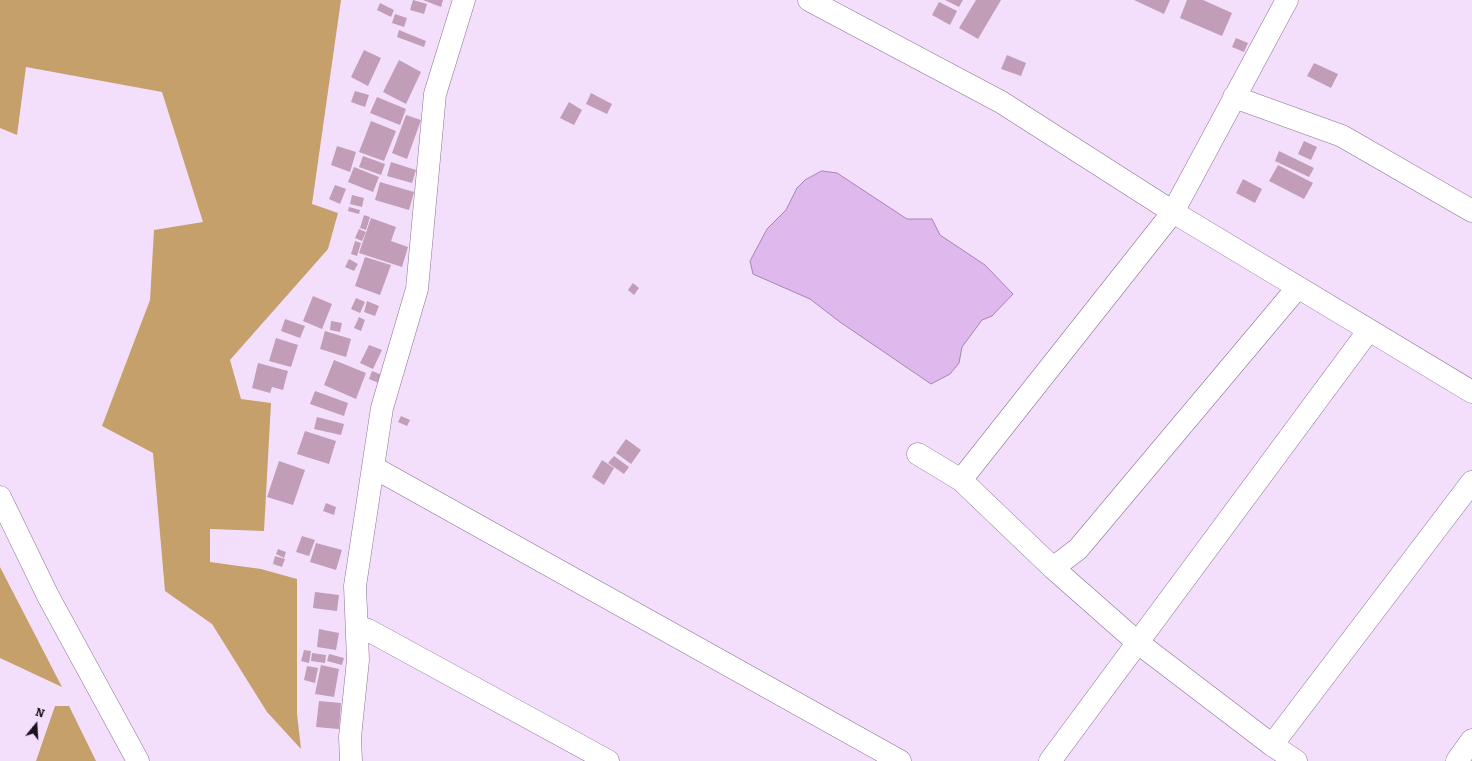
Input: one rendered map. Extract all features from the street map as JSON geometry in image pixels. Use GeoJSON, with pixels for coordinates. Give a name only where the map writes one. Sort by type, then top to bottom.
{"type":"FeatureCollection","features":[{"type":"Feature","properties":{"kind":"street"},"geometry":{"type":"LineString","coordinates":[[351,761],[350,737],[358,660],[355,586],[382,408],[417,289],[435,94],[464,0]]}},
{"type":"Feature","properties":{"kind":"street"},"geometry":{"type":"LineString","coordinates":[[809,0],[1001,102],[1173,212],[1472,392]]}},
{"type":"Feature","properties":{"kind":"street"},"geometry":{"type":"LineString","coordinates":[[961,480],[1173,212],[1287,0]]}},
{"type":"Feature","properties":{"kind":"street"},"geometry":{"type":"LineString","coordinates":[[1234,97],[1342,136],[1472,211]]}},
{"type":"Feature","properties":{"kind":"street"},"geometry":{"type":"LineString","coordinates":[[1053,568],[1078,549],[1298,287]]}},
{"type":"Feature","properties":{"kind":"street"},"geometry":{"type":"LineString","coordinates":[[1050,761],[1369,330]]}},
{"type":"Feature","properties":{"kind":"street"},"geometry":{"type":"LineString","coordinates":[[918,454],[961,480],[1053,568],[1137,642],[1272,745],[1296,761]]}},
{"type":"Feature","properties":{"kind":"street"},"geometry":{"type":"LineString","coordinates":[[373,467],[900,761]]}},
{"type":"Feature","properties":{"kind":"street"},"geometry":{"type":"LineString","coordinates":[[1272,745],[1472,482]]}},
{"type":"Feature","properties":{"kind":"street"},"geometry":{"type":"LineString","coordinates":[[0,496],[48,596],[138,761]]}},
{"type":"Feature","properties":{"kind":"street"},"geometry":{"type":"LineString","coordinates":[[357,626],[368,630],[608,761]]}},
{"type":"Feature","properties":{"kind":"street"},"geometry":{"type":"LineString","coordinates":[[1457,761],[1472,740]]}},
{"type":"Feature","properties":{"kind":"shaded area"},"geometry":{"type":"Polygon","coordinates":[[[0,0],[341,0],[312,204],[338,213],[328,249],[230,360],[241,399],[271,403],[264,531],[210,529],[210,562],[261,569],[297,579],[297,714],[301,749],[267,712],[212,624],[165,591],[153,453],[102,426],[150,300],[154,230],[203,222],[162,92],[26,67],[17,135],[0,128],[0,0]]]}},
{"type":"Feature","properties":{"kind":"shaded area"},"geometry":{"type":"Polygon","coordinates":[[[822,171],[837,173],[907,219],[932,219],[940,235],[985,265],[1013,294],[992,316],[982,320],[962,347],[959,363],[950,374],[931,384],[840,322],[810,299],[753,274],[750,261],[767,229],[786,210],[797,188],[805,180],[822,171]]]}},
{"type":"Feature","properties":{"kind":"shaded area"},"geometry":{"type":"Polygon","coordinates":[[[0,567],[62,687],[0,658],[0,567]]]}},
{"type":"Feature","properties":{"kind":"shaded area"},"geometry":{"type":"Polygon","coordinates":[[[55,706],[69,706],[96,761],[36,761],[55,706]]]}},
{"type":"Feature","properties":{"kind":"building"},"geometry":{"type":"Polygon","coordinates":[[[413,0],[427,4],[424,14],[410,10],[413,0]]]}},
{"type":"Feature","properties":{"kind":"building"},"geometry":{"type":"Polygon","coordinates":[[[423,0],[443,0],[441,7],[423,0]]]}},
{"type":"Feature","properties":{"kind":"building"},"geometry":{"type":"Polygon","coordinates":[[[945,0],[963,0],[959,7],[945,0]]]}},
{"type":"Feature","properties":{"kind":"building"},"geometry":{"type":"Polygon","coordinates":[[[976,0],[1001,0],[978,39],[959,28],[976,0]]]}},
{"type":"Feature","properties":{"kind":"building"},"geometry":{"type":"Polygon","coordinates":[[[1134,0],[1170,0],[1164,14],[1134,0]]]}},
{"type":"Feature","properties":{"kind":"building"},"geometry":{"type":"Polygon","coordinates":[[[1187,0],[1203,0],[1232,13],[1222,36],[1180,18],[1187,0]]]}},
{"type":"Feature","properties":{"kind":"building"},"geometry":{"type":"Polygon","coordinates":[[[939,2],[957,11],[950,25],[932,15],[939,2]]]}},
{"type":"Feature","properties":{"kind":"building"},"geometry":{"type":"Polygon","coordinates":[[[380,3],[394,10],[391,17],[377,10],[380,3]]]}},
{"type":"Feature","properties":{"kind":"building"},"geometry":{"type":"Polygon","coordinates":[[[395,14],[407,18],[404,27],[392,23],[395,14]]]}},
{"type":"Feature","properties":{"kind":"building"},"geometry":{"type":"Polygon","coordinates":[[[399,30],[426,41],[424,47],[397,37],[399,30]]]}},
{"type":"Feature","properties":{"kind":"building"},"geometry":{"type":"Polygon","coordinates":[[[1236,38],[1248,43],[1244,52],[1232,47],[1236,38]]]}},
{"type":"Feature","properties":{"kind":"building"},"geometry":{"type":"Polygon","coordinates":[[[364,50],[381,58],[368,86],[351,77],[364,50]]]}},
{"type":"Feature","properties":{"kind":"building"},"geometry":{"type":"Polygon","coordinates":[[[1007,55],[1026,63],[1021,76],[1001,69],[1007,55]]]}},
{"type":"Feature","properties":{"kind":"building"},"geometry":{"type":"Polygon","coordinates":[[[399,60],[421,72],[406,104],[383,92],[399,60]]]}},
{"type":"Feature","properties":{"kind":"building"},"geometry":{"type":"Polygon","coordinates":[[[1314,63],[1338,74],[1331,88],[1307,76],[1314,63]]]}},
{"type":"Feature","properties":{"kind":"building"},"geometry":{"type":"Polygon","coordinates":[[[355,91],[369,95],[365,107],[351,102],[355,91]]]}},
{"type":"Feature","properties":{"kind":"building"},"geometry":{"type":"Polygon","coordinates":[[[591,93],[612,104],[607,114],[586,104],[591,93]]]}},
{"type":"Feature","properties":{"kind":"building"},"geometry":{"type":"Polygon","coordinates":[[[377,97],[406,109],[400,125],[370,113],[377,97]]]}},
{"type":"Feature","properties":{"kind":"building"},"geometry":{"type":"Polygon","coordinates":[[[569,102],[582,110],[574,125],[560,118],[569,102]]]}},
{"type":"Feature","properties":{"kind":"building"},"geometry":{"type":"Polygon","coordinates":[[[406,115],[421,120],[407,159],[392,153],[406,115]]]}},
{"type":"Feature","properties":{"kind":"building"},"geometry":{"type":"Polygon","coordinates":[[[371,121],[396,131],[384,161],[359,152],[371,121]]]}},
{"type":"Feature","properties":{"kind":"building"},"geometry":{"type":"Polygon","coordinates":[[[1304,141],[1317,147],[1311,160],[1298,154],[1304,141]]]}},
{"type":"Feature","properties":{"kind":"building"},"geometry":{"type":"Polygon","coordinates":[[[337,146],[356,152],[350,172],[331,165],[337,146]]]}},
{"type":"Feature","properties":{"kind":"building"},"geometry":{"type":"Polygon","coordinates":[[[1279,151],[1314,168],[1309,177],[1275,161],[1279,151]]]}},
{"type":"Feature","properties":{"kind":"building"},"geometry":{"type":"Polygon","coordinates":[[[363,156],[385,164],[381,175],[359,167],[363,156]]]}},
{"type":"Feature","properties":{"kind":"building"},"geometry":{"type":"Polygon","coordinates":[[[391,162],[416,170],[412,183],[387,176],[391,162]]]}},
{"type":"Feature","properties":{"kind":"building"},"geometry":{"type":"Polygon","coordinates":[[[1278,165],[1313,183],[1304,199],[1269,181],[1278,165]]]}},
{"type":"Feature","properties":{"kind":"building"},"geometry":{"type":"Polygon","coordinates":[[[354,167],[379,177],[373,192],[348,182],[354,167]]]}},
{"type":"Feature","properties":{"kind":"building"},"geometry":{"type":"Polygon","coordinates":[[[1243,179],[1262,189],[1255,203],[1236,193],[1243,179]]]}},
{"type":"Feature","properties":{"kind":"building"},"geometry":{"type":"Polygon","coordinates":[[[380,182],[414,192],[409,210],[375,200],[380,182]]]}},
{"type":"Feature","properties":{"kind":"building"},"geometry":{"type":"Polygon","coordinates":[[[335,185],[346,189],[340,204],[329,199],[335,185]]]}},
{"type":"Feature","properties":{"kind":"building"},"geometry":{"type":"Polygon","coordinates":[[[352,195],[364,198],[362,207],[350,204],[352,195]]]}},
{"type":"Feature","properties":{"kind":"building"},"geometry":{"type":"Polygon","coordinates":[[[349,207],[360,210],[359,214],[348,211],[349,207]]]}},
{"type":"Feature","properties":{"kind":"building"},"geometry":{"type":"Polygon","coordinates":[[[364,215],[370,217],[366,230],[360,228],[364,215]]]}},
{"type":"Feature","properties":{"kind":"building"},"geometry":{"type":"Polygon","coordinates":[[[371,218],[396,227],[391,241],[408,247],[402,267],[359,253],[371,218]]]}},
{"type":"Feature","properties":{"kind":"building"},"geometry":{"type":"Polygon","coordinates":[[[359,229],[366,232],[362,241],[355,238],[359,229]]]}},
{"type":"Feature","properties":{"kind":"building"},"geometry":{"type":"Polygon","coordinates":[[[355,241],[361,243],[357,256],[351,254],[355,241]]]}},
{"type":"Feature","properties":{"kind":"building"},"geometry":{"type":"Polygon","coordinates":[[[365,257],[391,265],[380,295],[355,286],[365,257]]]}},
{"type":"Feature","properties":{"kind":"building"},"geometry":{"type":"Polygon","coordinates":[[[349,259],[358,264],[354,271],[345,267],[349,259]]]}},
{"type":"Feature","properties":{"kind":"building"},"geometry":{"type":"Polygon","coordinates":[[[633,283],[639,288],[634,295],[628,290],[633,283]]]}},
{"type":"Feature","properties":{"kind":"building"},"geometry":{"type":"Polygon","coordinates":[[[313,296],[332,304],[322,329],[303,321],[313,296]]]}},
{"type":"Feature","properties":{"kind":"building"},"geometry":{"type":"Polygon","coordinates":[[[356,298],[365,302],[360,313],[351,309],[356,298]]]}},
{"type":"Feature","properties":{"kind":"building"},"geometry":{"type":"Polygon","coordinates":[[[367,301],[379,306],[375,316],[364,312],[367,301]]]}},
{"type":"Feature","properties":{"kind":"building"},"geometry":{"type":"Polygon","coordinates":[[[359,317],[365,320],[361,331],[354,328],[359,317]]]}},
{"type":"Feature","properties":{"kind":"building"},"geometry":{"type":"Polygon","coordinates":[[[285,319],[305,326],[300,338],[281,331],[285,319]]]}},
{"type":"Feature","properties":{"kind":"building"},"geometry":{"type":"Polygon","coordinates":[[[331,321],[342,323],[340,332],[330,330],[331,321]]]}},
{"type":"Feature","properties":{"kind":"building"},"geometry":{"type":"Polygon","coordinates":[[[325,331],[351,339],[346,357],[320,349],[325,331]]]}},
{"type":"Feature","properties":{"kind":"building"},"geometry":{"type":"Polygon","coordinates":[[[276,338],[298,345],[291,367],[269,361],[276,338]]]}},
{"type":"Feature","properties":{"kind":"building"},"geometry":{"type":"Polygon","coordinates":[[[369,345],[382,350],[373,369],[360,363],[369,345]]]}},
{"type":"Feature","properties":{"kind":"building"},"geometry":{"type":"Polygon","coordinates":[[[334,360],[366,373],[356,399],[324,385],[334,360]]]}},
{"type":"Feature","properties":{"kind":"building"},"geometry":{"type":"Polygon","coordinates":[[[258,363],[288,371],[283,390],[272,387],[270,393],[252,388],[258,363]]]}},
{"type":"Feature","properties":{"kind":"building"},"geometry":{"type":"Polygon","coordinates":[[[372,371],[382,375],[379,383],[369,379],[372,371]]]}},
{"type":"Feature","properties":{"kind":"building"},"geometry":{"type":"Polygon","coordinates":[[[315,391],[348,403],[344,416],[310,404],[315,391]]]}},
{"type":"Feature","properties":{"kind":"building"},"geometry":{"type":"Polygon","coordinates":[[[401,416],[410,420],[407,426],[398,422],[401,416]]]}},
{"type":"Feature","properties":{"kind":"building"},"geometry":{"type":"Polygon","coordinates":[[[317,417],[344,424],[341,435],[314,429],[317,417]]]}},
{"type":"Feature","properties":{"kind":"building"},"geometry":{"type":"Polygon","coordinates":[[[305,431],[336,441],[329,464],[297,454],[305,431]]]}},
{"type":"Feature","properties":{"kind":"building"},"geometry":{"type":"Polygon","coordinates":[[[626,439],[641,450],[631,464],[616,453],[626,439]]]}},
{"type":"Feature","properties":{"kind":"building"},"geometry":{"type":"Polygon","coordinates":[[[614,456],[629,467],[624,474],[608,463],[614,456]]]}},
{"type":"Feature","properties":{"kind":"building"},"geometry":{"type":"Polygon","coordinates":[[[602,460],[614,468],[604,485],[592,477],[602,460]]]}},
{"type":"Feature","properties":{"kind":"building"},"geometry":{"type":"Polygon","coordinates":[[[279,461],[305,470],[293,505],[267,497],[279,461]]]}},
{"type":"Feature","properties":{"kind":"building"},"geometry":{"type":"Polygon","coordinates":[[[326,503],[336,507],[334,515],[323,511],[326,503]]]}},
{"type":"Feature","properties":{"kind":"building"},"geometry":{"type":"Polygon","coordinates":[[[302,536],[315,540],[309,556],[296,552],[302,536]]]}},
{"type":"Feature","properties":{"kind":"building"},"geometry":{"type":"Polygon","coordinates":[[[316,543],[342,550],[336,570],[310,562],[316,543]]]}},
{"type":"Feature","properties":{"kind":"building"},"geometry":{"type":"Polygon","coordinates":[[[278,549],[286,552],[284,558],[276,554],[278,549]]]}},
{"type":"Feature","properties":{"kind":"building"},"geometry":{"type":"Polygon","coordinates":[[[275,556],[285,559],[282,567],[273,564],[275,556]]]}},
{"type":"Feature","properties":{"kind":"building"},"geometry":{"type":"Polygon","coordinates":[[[315,592],[339,595],[337,611],[313,608],[315,592]]]}},
{"type":"Feature","properties":{"kind":"building"},"geometry":{"type":"Polygon","coordinates":[[[319,629],[339,633],[336,650],[317,647],[319,629]]]}},
{"type":"Feature","properties":{"kind":"building"},"geometry":{"type":"Polygon","coordinates":[[[304,650],[311,651],[309,663],[301,661],[304,650]]]}},
{"type":"Feature","properties":{"kind":"building"},"geometry":{"type":"Polygon","coordinates":[[[312,653],[326,655],[325,663],[311,661],[312,653]]]}},
{"type":"Feature","properties":{"kind":"building"},"geometry":{"type":"Polygon","coordinates":[[[329,654],[344,658],[342,665],[327,661],[329,654]]]}},
{"type":"Feature","properties":{"kind":"building"},"geometry":{"type":"Polygon","coordinates":[[[321,665],[339,669],[334,697],[315,694],[321,665]]]}},
{"type":"Feature","properties":{"kind":"building"},"geometry":{"type":"Polygon","coordinates":[[[307,666],[318,668],[315,683],[304,680],[307,666]]]}},
{"type":"Feature","properties":{"kind":"building"},"geometry":{"type":"Polygon","coordinates":[[[319,701],[341,703],[339,729],[316,727],[319,701]]]}}]}
